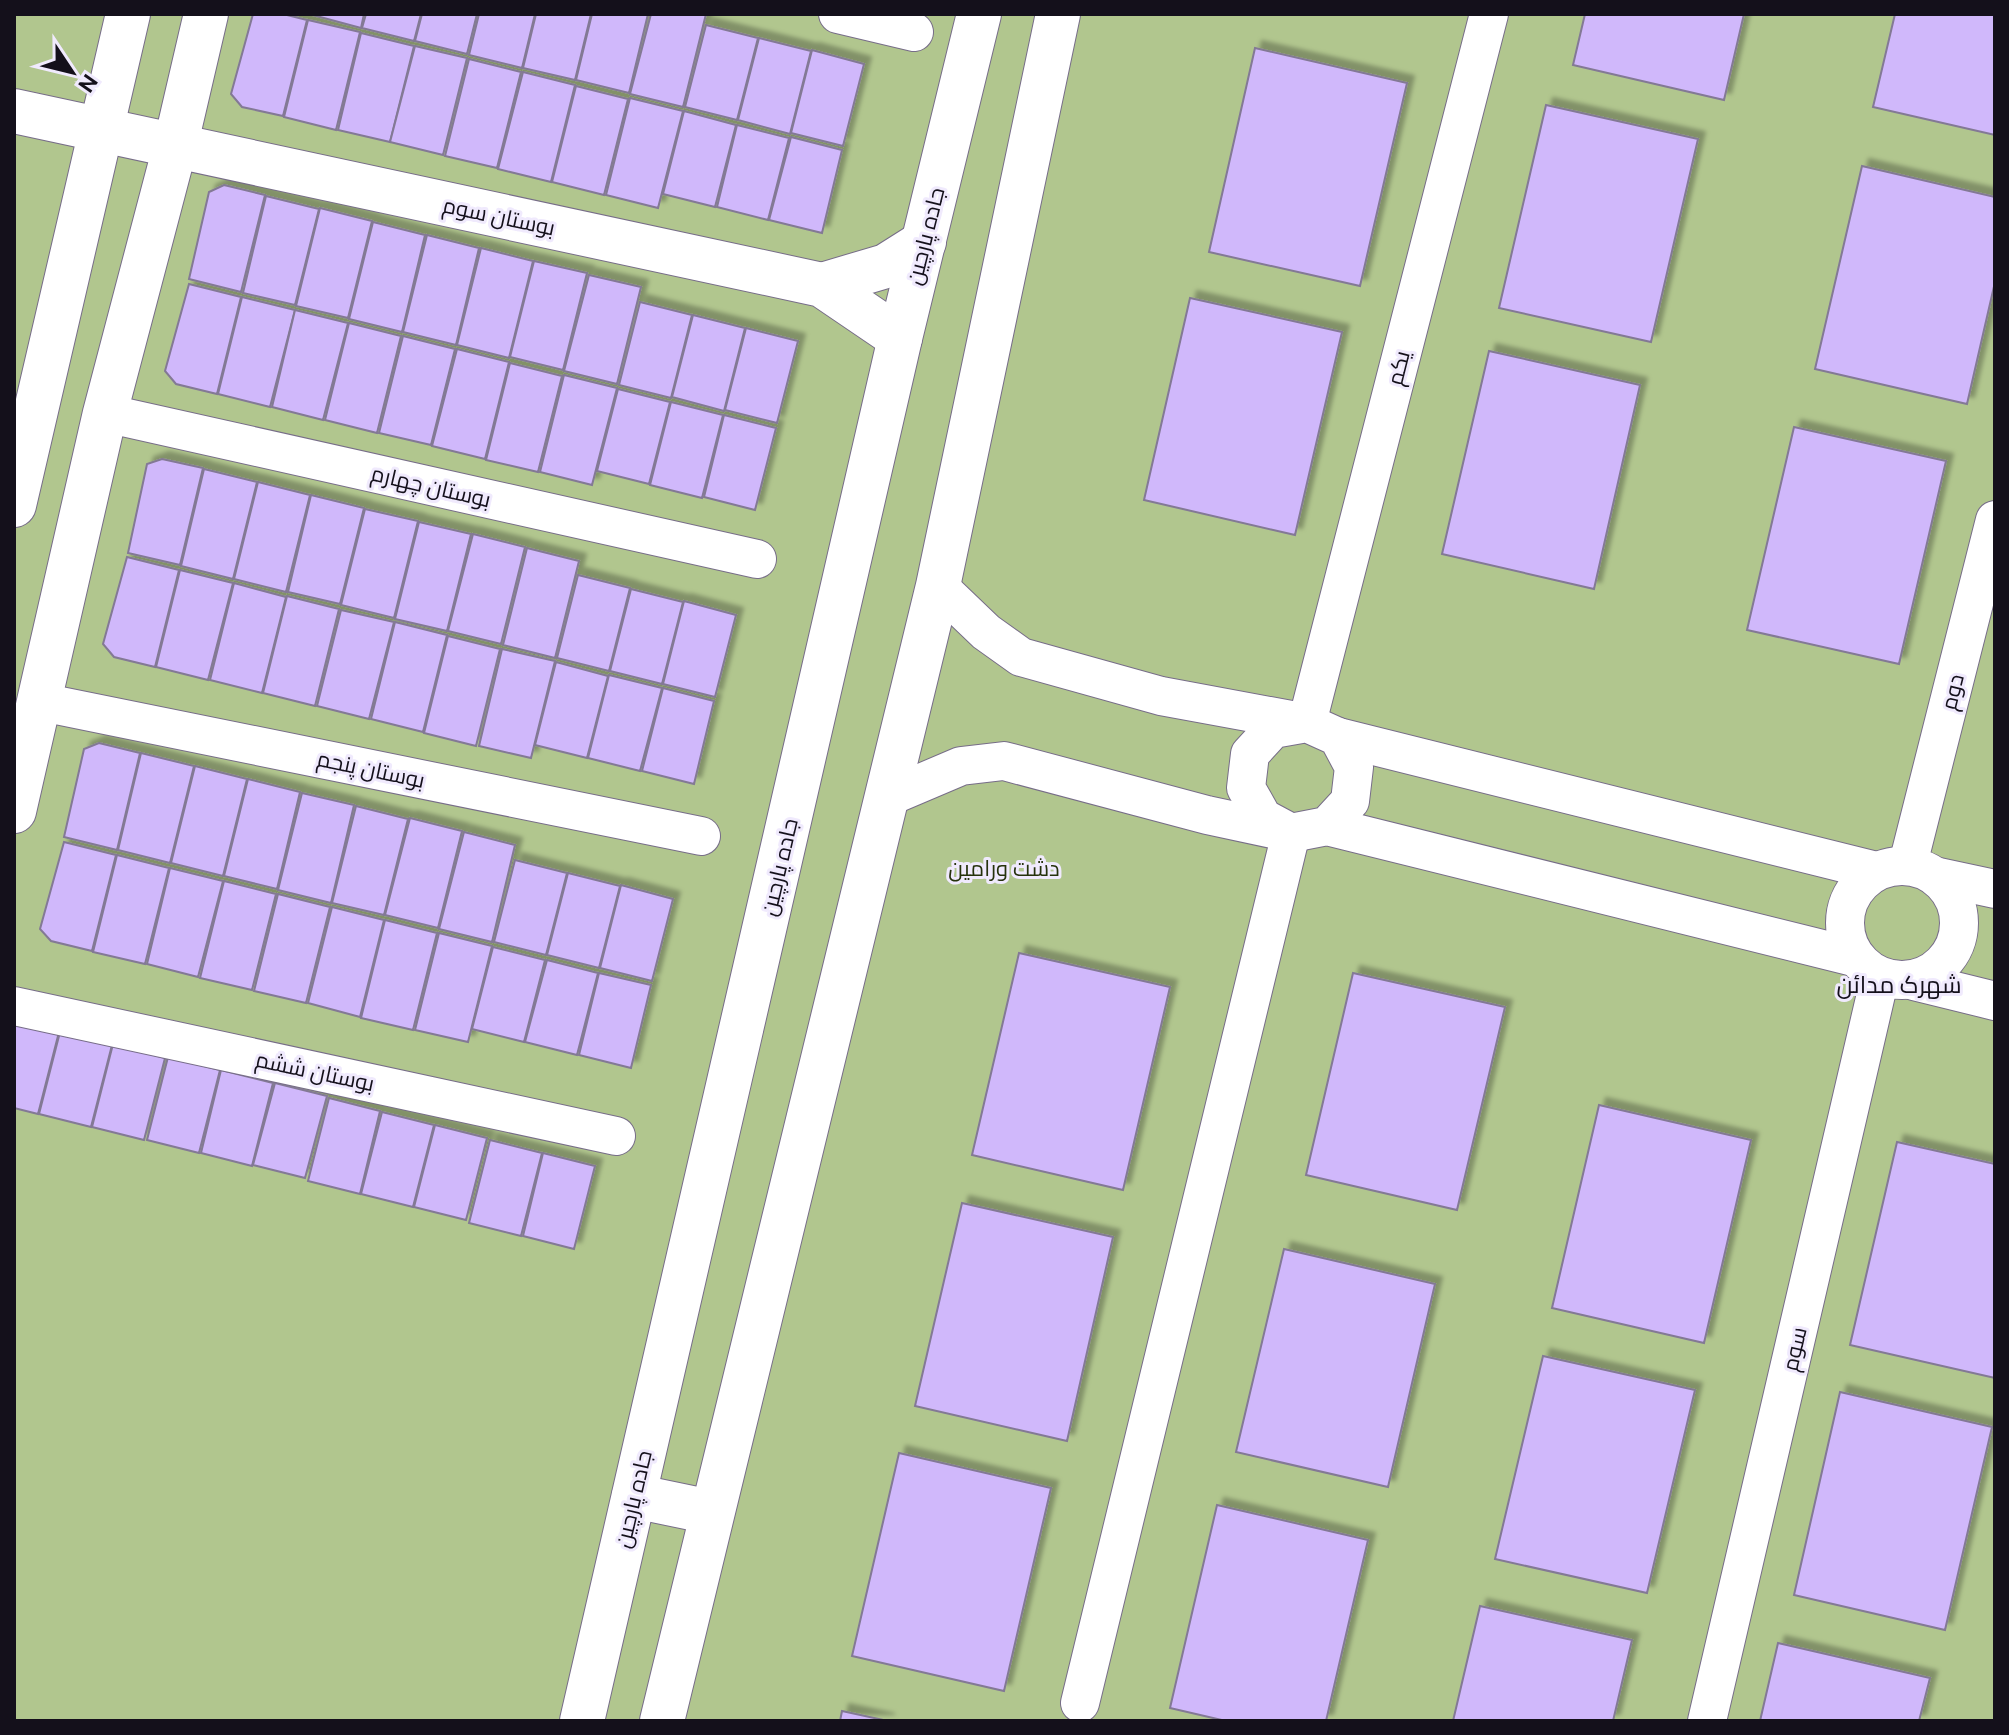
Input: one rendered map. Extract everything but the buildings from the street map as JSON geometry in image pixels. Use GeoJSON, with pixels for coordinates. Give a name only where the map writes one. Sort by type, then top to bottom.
{"type":"FeatureCollection","features":[{"type":"Feature","properties":{"kind":"main road"},"geometry":{"type":"LineString","coordinates":[[14,505],[128,14]]}},
{"type":"Feature","properties":{"kind":"main road"},"geometry":{"type":"LineString","coordinates":[[14,811],[27,699],[175,147],[206,14]]}},
{"type":"Feature","properties":{"kind":"main road","name":"جاده پارچین"},"geometry":{"type":"LineString","coordinates":[[582,1721],[900,338],[979,14]]}},
{"type":"Feature","properties":{"kind":"main road"},"geometry":{"type":"LineString","coordinates":[[662,1721],[938,586],[1058,14]]}},
{"type":"Feature","properties":{"kind":"main road","name":"بوستان سوم"},"geometry":{"type":"LineString","coordinates":[[14,111],[822,285],[900,338]]}},
{"type":"Feature","properties":{"kind":"main road","name":"بوستان سوم"},"geometry":{"type":"LineString","coordinates":[[822,285],[886,266],[924,242]]}},
{"type":"Feature","properties":{"kind":"main road"},"geometry":{"type":"LineString","coordinates":[[634,1496],[711,1512]]}},
{"type":"Feature","properties":{"kind":"street"},"geometry":{"type":"LineString","coordinates":[[838,14],[914,32]]}},
{"type":"Feature","properties":{"kind":"street","name":"یکم"},"geometry":{"type":"LineString","coordinates":[[1322,730],[1489,14]]}},
{"type":"Feature","properties":{"kind":"street","name":"بوستان چهارم"},"geometry":{"type":"LineString","coordinates":[[105,413],[757,559]]}},
{"type":"Feature","properties":{"kind":"street","name":"دوم"},"geometry":{"type":"LineString","coordinates":[[1908,871],[1995,520]]}},
{"type":"Feature","properties":{"kind":"street"},"geometry":{"type":"LineString","coordinates":[[938,586],[986,632],[1021,657],[1161,696],[1322,730],[1908,871],[1995,889]]}},
{"type":"Feature","properties":{"kind":"street","name":"بوستان پنجم"},"geometry":{"type":"LineString","coordinates":[[27,699],[701,836]]}},
{"type":"Feature","properties":{"kind":"street"},"geometry":{"type":"LineString","coordinates":[[1080,1703],[1309,829],[1350,801],[1354,767],[1322,730],[1273,729],[1250,754],[1246,788],[1263,818],[1309,829],[1883,971],[1995,1001]]}},
{"type":"Feature","properties":{"kind":"street"},"geometry":{"type":"LineString","coordinates":[[888,797],[961,766],[1004,761],[1207,815],[1309,829]]}},
{"type":"Feature","properties":{"kind":"street"},"geometry":{"type":"LineString","coordinates":[[1883,971],[1943,966],[1959,936],[1958,904],[1908,871]]}},
{"type":"Feature","properties":{"kind":"street"},"geometry":{"type":"LineString","coordinates":[[1883,971],[1844,926],[1852,894],[1908,871]]}},
{"type":"Feature","properties":{"kind":"street","name":"سوم"},"geometry":{"type":"LineString","coordinates":[[1707,1721],[1883,971]]}},
{"type":"Feature","properties":{"kind":"street","name":"بوستان ششم"},"geometry":{"type":"LineString","coordinates":[[14,1006],[616,1136]]}},
{"type":"Feature","properties":{"kind":"green space","name":"دشت ورامین"},"geometry":{"type":"Polygon","coordinates":[[[14,14],[1995,14],[1995,1721],[14,1721],[14,14]]]}},
{"type":"Feature","properties":{"kind":"district","name":"شهرک مدائن"},"geometry":{"type":"Point","coordinates":[1899,985]}}]}
